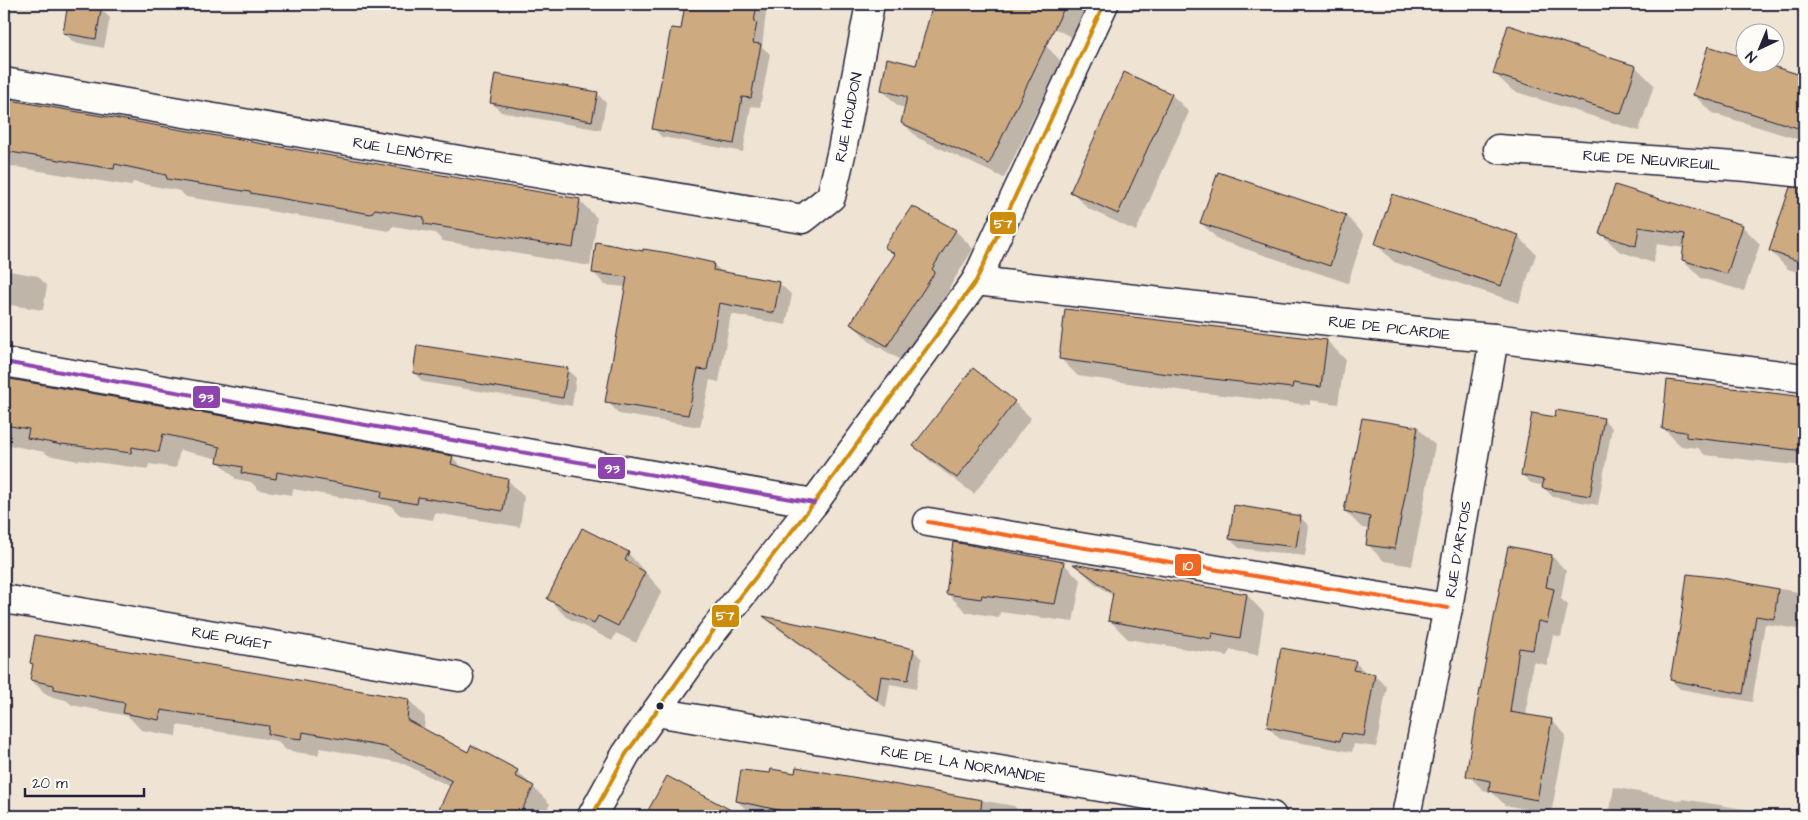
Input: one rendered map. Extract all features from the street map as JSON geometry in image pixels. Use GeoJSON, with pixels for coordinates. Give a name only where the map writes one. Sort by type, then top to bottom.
{"type":"FeatureCollection","features":[{"type":"Feature","properties":{"kind":"street","name":"RUE HOUDON"},"geometry":{"type":"LineString","coordinates":[[803,219],[831,198],[870,4]]}},
{"type":"Feature","properties":{"kind":"street"},"geometry":{"type":"LineString","coordinates":[[592,816],[626,754],[711,634],[814,503],[976,281],[1104,4]]}},
{"type":"Feature","properties":{"kind":"street","name":"RUE LENÔTRE"},"geometry":{"type":"LineString","coordinates":[[4,82],[803,219]]}},
{"type":"Feature","properties":{"kind":"street","name":"RUE DE NEUVIREUIL"},"geometry":{"type":"LineString","coordinates":[[1498,149],[1748,167],[1804,173]]}},
{"type":"Feature","properties":{"kind":"street","name":"RUE DE PICARDIE"},"geometry":{"type":"LineString","coordinates":[[976,281],[1494,338],[1804,378]]}},
{"type":"Feature","properties":{"kind":"street","name":"RUE D'ARTOIS"},"geometry":{"type":"LineString","coordinates":[[1406,816],[1448,608],[1494,338]]}},
{"type":"Feature","properties":{"kind":"street"},"geometry":{"type":"LineString","coordinates":[[4,362],[814,503]]}},
{"type":"Feature","properties":{"kind":"street"},"geometry":{"type":"LineString","coordinates":[[928,522],[1448,608]]}},
{"type":"Feature","properties":{"kind":"street","name":"RUE PUGET"},"geometry":{"type":"LineString","coordinates":[[4,599],[459,677]]}},
{"type":"Feature","properties":{"kind":"street","name":"RUE DE LA NORMANDIE"},"geometry":{"type":"LineString","coordinates":[[656,712],[1272,816]]}},
{"type":"Feature","properties":{"kind":"building"},"geometry":{"type":"Polygon","coordinates":[[[68,4],[102,4],[96,39],[63,33],[68,4]]]}},
{"type":"Feature","properties":{"kind":"building"},"geometry":{"type":"Polygon","coordinates":[[[685,4],[757,4],[754,22],[757,23],[753,43],[761,44],[751,98],[742,97],[734,144],[652,129],[671,28],[681,29],[685,4]]]}},
{"type":"Feature","properties":{"kind":"building"},"geometry":{"type":"Polygon","coordinates":[[[933,4],[1066,4],[989,164],[901,123],[907,97],[881,90],[887,58],[916,65],[933,4]]]}},
{"type":"Feature","properties":{"kind":"building"},"geometry":{"type":"Polygon","coordinates":[[[1508,25],[1636,66],[1621,114],[1493,74],[1508,25]]]}},
{"type":"Feature","properties":{"kind":"building"},"geometry":{"type":"Polygon","coordinates":[[[1708,46],[1736,55],[1736,72],[1786,72],[1786,70],[1804,76],[1804,130],[1693,95],[1708,46]]]}},
{"type":"Feature","properties":{"kind":"building"},"geometry":{"type":"Polygon","coordinates":[[[1124,72],[1172,94],[1118,214],[1070,192],[1124,72]]]}},
{"type":"Feature","properties":{"kind":"building"},"geometry":{"type":"Polygon","coordinates":[[[495,74],[598,92],[592,121],[490,103],[495,74]]]}},
{"type":"Feature","properties":{"kind":"building"},"geometry":{"type":"Polygon","coordinates":[[[4,99],[580,199],[573,248],[424,224],[424,217],[375,209],[371,214],[167,179],[166,175],[115,164],[114,169],[4,151],[4,99]]]}},
{"type":"Feature","properties":{"kind":"building"},"geometry":{"type":"Polygon","coordinates":[[[1218,172],[1346,215],[1330,266],[1200,223],[1218,172]]]}},
{"type":"Feature","properties":{"kind":"building"},"geometry":{"type":"Polygon","coordinates":[[[1615,185],[1743,225],[1727,274],[1682,260],[1685,234],[1639,227],[1636,246],[1599,234],[1615,185]]]}},
{"type":"Feature","properties":{"kind":"building"},"geometry":{"type":"Polygon","coordinates":[[[1790,187],[1804,188],[1804,263],[1769,251],[1790,187]]]}},
{"type":"Feature","properties":{"kind":"building"},"geometry":{"type":"Polygon","coordinates":[[[1392,194],[1519,235],[1501,286],[1375,244],[1392,194]]]}},
{"type":"Feature","properties":{"kind":"building"},"geometry":{"type":"Polygon","coordinates":[[[912,206],[956,230],[932,269],[935,272],[887,346],[850,324],[895,254],[884,247],[912,206]]]}},
{"type":"Feature","properties":{"kind":"building"},"geometry":{"type":"Polygon","coordinates":[[[596,242],[643,251],[643,249],[669,253],[714,263],[713,270],[780,282],[774,313],[719,303],[707,370],[698,369],[688,415],[605,402],[627,277],[592,273],[596,242]]]}},
{"type":"Feature","properties":{"kind":"building"},"geometry":{"type":"Polygon","coordinates":[[[1065,309],[1327,340],[1321,387],[1293,383],[1292,388],[1059,359],[1065,309]]]}},
{"type":"Feature","properties":{"kind":"building"},"geometry":{"type":"Polygon","coordinates":[[[417,345],[568,368],[563,398],[413,373],[417,345]]]}},
{"type":"Feature","properties":{"kind":"building"},"geometry":{"type":"Polygon","coordinates":[[[973,368],[1015,401],[957,478],[913,446],[973,368]]]}},
{"type":"Feature","properties":{"kind":"building"},"geometry":{"type":"Polygon","coordinates":[[[4,378],[453,456],[451,464],[508,479],[503,511],[418,497],[417,504],[381,498],[382,491],[277,472],[276,479],[241,473],[242,467],[217,462],[220,447],[163,434],[159,452],[132,447],[131,453],[62,445],[27,438],[29,429],[4,425],[4,378]]]}},
{"type":"Feature","properties":{"kind":"building"},"geometry":{"type":"Polygon","coordinates":[[[1667,380],[1804,397],[1804,451],[1686,437],[1686,432],[1662,429],[1667,380]]]}},
{"type":"Feature","properties":{"kind":"building"},"geometry":{"type":"Polygon","coordinates":[[[1556,410],[1604,418],[1590,496],[1542,488],[1544,480],[1521,475],[1532,413],[1555,417],[1556,410]]]}},
{"type":"Feature","properties":{"kind":"building"},"geometry":{"type":"Polygon","coordinates":[[[1362,418],[1418,427],[1395,549],[1366,545],[1370,517],[1344,511],[1362,418]]]}},
{"type":"Feature","properties":{"kind":"building"},"geometry":{"type":"Polygon","coordinates":[[[1234,505],[1301,516],[1296,547],[1229,539],[1234,505]]]}},
{"type":"Feature","properties":{"kind":"building"},"geometry":{"type":"Polygon","coordinates":[[[582,528],[629,552],[625,560],[645,572],[618,626],[598,616],[594,624],[547,599],[582,528]]]}},
{"type":"Feature","properties":{"kind":"building"},"geometry":{"type":"Polygon","coordinates":[[[953,542],[1064,562],[1055,604],[982,595],[981,599],[946,594],[953,542]]]}},
{"type":"Feature","properties":{"kind":"building"},"geometry":{"type":"Polygon","coordinates":[[[1508,546],[1552,555],[1546,587],[1554,589],[1547,623],[1538,621],[1533,650],[1519,648],[1510,712],[1552,719],[1537,800],[1489,791],[1490,781],[1466,776],[1479,695],[1508,546]]]}},
{"type":"Feature","properties":{"kind":"building"},"geometry":{"type":"Polygon","coordinates":[[[1073,564],[1247,594],[1240,638],[1212,633],[1211,639],[1108,621],[1113,593],[1073,564]]]}},
{"type":"Feature","properties":{"kind":"building"},"geometry":{"type":"Polygon","coordinates":[[[1687,574],[1722,578],[1778,589],[1774,619],[1756,616],[1743,694],[1670,680],[1687,574]]]}},
{"type":"Feature","properties":{"kind":"building"},"geometry":{"type":"Polygon","coordinates":[[[763,616],[914,649],[908,680],[881,676],[877,700],[763,616]]]}},
{"type":"Feature","properties":{"kind":"building"},"geometry":{"type":"Polygon","coordinates":[[[35,635],[409,699],[407,720],[468,752],[471,745],[518,770],[515,776],[534,786],[519,816],[436,816],[452,781],[385,747],[303,732],[302,739],[284,737],[268,734],[269,726],[161,710],[159,720],[123,713],[125,703],[54,689],[54,685],[30,680],[33,664],[30,663],[35,635]]]}},
{"type":"Feature","properties":{"kind":"building"},"geometry":{"type":"Polygon","coordinates":[[[1281,648],[1356,661],[1353,670],[1375,674],[1364,736],[1342,733],[1340,741],[1267,727],[1281,648]]]}},
{"type":"Feature","properties":{"kind":"building"},"geometry":{"type":"Polygon","coordinates":[[[796,767],[982,800],[980,816],[788,816],[788,812],[736,801],[741,770],[770,773],[771,769],[795,773],[796,767]]]}},
{"type":"Feature","properties":{"kind":"building"},"geometry":{"type":"Polygon","coordinates":[[[667,776],[742,816],[645,816],[667,776]]]}},
{"type":"Feature","properties":{"kind":"transit line","name":"57"},"geometry":{"type":"LineString","coordinates":[[592,816],[626,754],[711,634],[814,503],[976,281],[1104,4]]}},
{"type":"Feature","properties":{"kind":"transit line","name":"93"},"geometry":{"type":"LineString","coordinates":[[4,362],[814,503]]}},
{"type":"Feature","properties":{"kind":"transit line","name":"10"},"geometry":{"type":"LineString","coordinates":[[928,522],[1448,608]]}}]}
